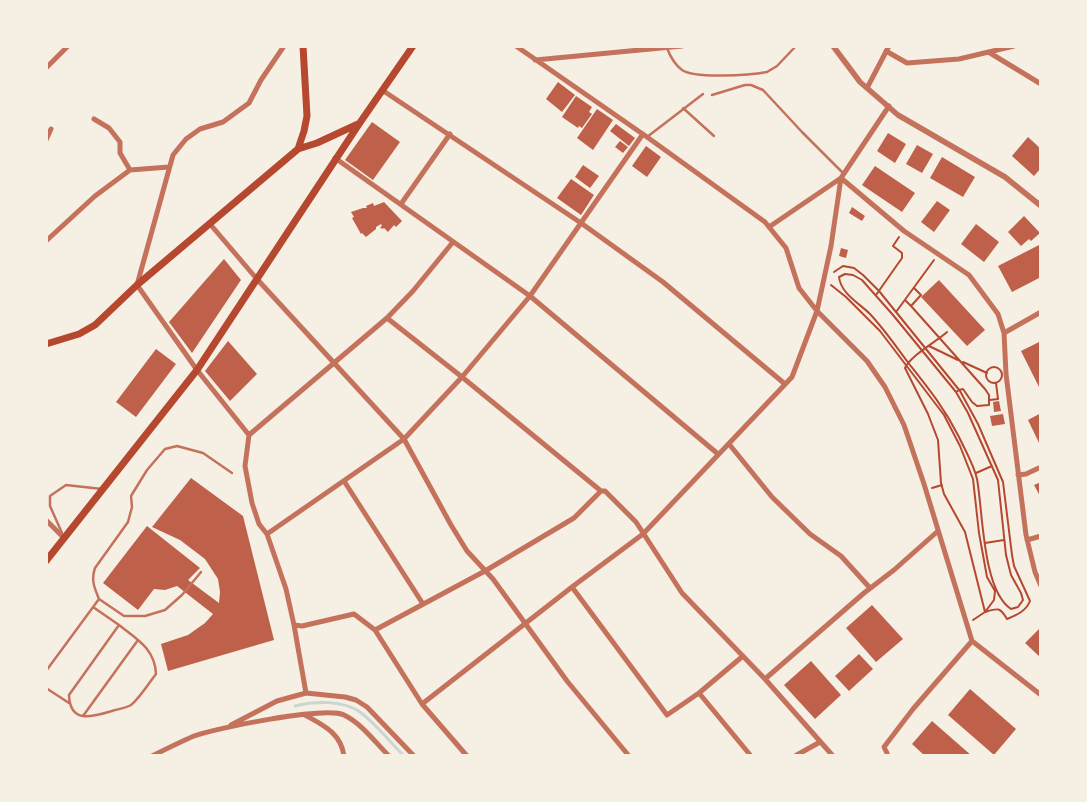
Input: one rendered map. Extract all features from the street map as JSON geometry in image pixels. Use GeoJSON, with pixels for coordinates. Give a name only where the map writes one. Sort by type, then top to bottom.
{"type":"FeatureCollection","features":[{"type":"Feature","properties":{"kind":"main road"},"geometry":{"type":"LineString","coordinates":[[298,149],[307,116],[303,46]]}},
{"type":"Feature","properties":{"kind":"main road"},"geometry":{"type":"LineString","coordinates":[[46,561],[146,437],[197,370],[358,124],[413,46]]}},
{"type":"Feature","properties":{"kind":"main road"},"geometry":{"type":"LineString","coordinates":[[46,344],[87,330],[137,285],[298,149],[317,143],[358,124]]}},
{"type":"Feature","properties":{"kind":"street"},"geometry":{"type":"LineString","coordinates":[[46,68],[68,46]]}},
{"type":"Feature","properties":{"kind":"street"},"geometry":{"type":"LineString","coordinates":[[250,435],[197,370],[137,285],[173,155],[186,139],[200,128],[223,122],[249,103],[261,80],[284,46]]}},
{"type":"Feature","properties":{"kind":"street"},"geometry":{"type":"LineString","coordinates":[[516,46],[645,135],[765,222],[786,248],[799,288],[817,311],[867,361],[885,387],[904,425],[972,641],[1041,695]]}},
{"type":"Feature","properties":{"kind":"street"},"geometry":{"type":"LineString","coordinates":[[536,60],[682,46]]}},
{"type":"Feature","properties":{"kind":"street"},"geometry":{"type":"LineString","coordinates":[[833,46],[860,82],[898,115],[1005,177],[1041,206]]}},
{"type":"Feature","properties":{"kind":"street"},"geometry":{"type":"LineString","coordinates":[[867,88],[888,49],[907,63],[959,59],[1014,46]]}},
{"type":"Feature","properties":{"kind":"street"},"geometry":{"type":"LineString","coordinates":[[990,53],[1041,84]]}},
{"type":"Feature","properties":{"kind":"street"},"geometry":{"type":"LineString","coordinates":[[382,90],[581,223],[663,282],[785,384]]}},
{"type":"Feature","properties":{"kind":"street"},"geometry":{"type":"LineString","coordinates":[[769,227],[843,176],[889,106]]}},
{"type":"Feature","properties":{"kind":"street"},"geometry":{"type":"LineString","coordinates":[[94,119],[109,128],[120,142],[120,153],[130,170]]}},
{"type":"Feature","properties":{"kind":"street"},"geometry":{"type":"LineString","coordinates":[[46,140],[51,130]]}},
{"type":"Feature","properties":{"kind":"street"},"geometry":{"type":"LineString","coordinates":[[401,204],[450,134]]}},
{"type":"Feature","properties":{"kind":"street"},"geometry":{"type":"LineString","coordinates":[[266,534],[404,439],[462,377],[530,296],[645,135]]}},
{"type":"Feature","properties":{"kind":"street"},"geometry":{"type":"LineString","coordinates":[[336,158],[530,296],[718,454]]}},
{"type":"Feature","properties":{"kind":"street"},"geometry":{"type":"LineString","coordinates":[[46,241],[95,196],[130,170],[169,167]]}},
{"type":"Feature","properties":{"kind":"street"},"geometry":{"type":"LineString","coordinates":[[843,176],[904,232],[969,275],[998,314],[1004,334],[1006,374],[1027,540],[1035,572],[1041,586]]}},
{"type":"Feature","properties":{"kind":"street"},"geometry":{"type":"LineString","coordinates":[[422,704],[524,623],[643,534],[792,377],[817,311],[843,176]]}},
{"type":"Feature","properties":{"kind":"street"},"geometry":{"type":"LineString","coordinates":[[210,224],[256,278],[404,439],[467,551],[493,579],[567,681],[629,756]]}},
{"type":"Feature","properties":{"kind":"street"},"geometry":{"type":"LineString","coordinates":[[306,693],[286,589],[266,534],[259,524],[252,504],[246,466],[250,435],[387,318],[413,291],[453,242]]}},
{"type":"Feature","properties":{"kind":"street"},"geometry":{"type":"LineString","coordinates":[[1004,334],[1041,312]]}},
{"type":"Feature","properties":{"kind":"street"},"geometry":{"type":"LineString","coordinates":[[387,318],[601,491],[605,491],[614,499],[636,522],[682,593],[765,679],[833,756]]}},
{"type":"Feature","properties":{"kind":"street"},"geometry":{"type":"LineString","coordinates":[[728,444],[772,497],[810,534],[841,556],[870,588]]}},
{"type":"Feature","properties":{"kind":"street"},"geometry":{"type":"LineString","coordinates":[[1018,475],[1026,474],[1041,467]]}},
{"type":"Feature","properties":{"kind":"street"},"geometry":{"type":"LineString","coordinates":[[344,481],[423,604]]}},
{"type":"Feature","properties":{"kind":"street"},"geometry":{"type":"LineString","coordinates":[[375,630],[485,570],[574,518],[601,491]]}},
{"type":"Feature","properties":{"kind":"street"},"geometry":{"type":"LineString","coordinates":[[46,520],[64,538]]}},
{"type":"Feature","properties":{"kind":"street"},"geometry":{"type":"LineString","coordinates":[[765,679],[870,588],[894,570],[938,530]]}},
{"type":"Feature","properties":{"kind":"street"},"geometry":{"type":"LineString","coordinates":[[1027,540],[1041,536]]}},
{"type":"Feature","properties":{"kind":"street"},"geometry":{"type":"LineString","coordinates":[[572,587],[667,715],[699,693],[743,656]]}},
{"type":"Feature","properties":{"kind":"street"},"geometry":{"type":"LineString","coordinates":[[294,625],[302,626],[354,614],[375,630],[422,704],[467,756]]}},
{"type":"Feature","properties":{"kind":"street"},"geometry":{"type":"LineString","coordinates":[[886,755],[884,747],[913,709],[972,641]]}},
{"type":"Feature","properties":{"kind":"street"},"geometry":{"type":"LineString","coordinates":[[226,727],[277,701],[306,693],[345,697],[356,700],[367,707],[414,756]]}},
{"type":"Feature","properties":{"kind":"street"},"geometry":{"type":"LineString","coordinates":[[699,693],[751,756]]}},
{"type":"Feature","properties":{"kind":"street"},"geometry":{"type":"LineString","coordinates":[[152,756],[194,736],[226,727],[324,712],[343,714],[357,723],[389,756]]}},
{"type":"Feature","properties":{"kind":"street"},"geometry":{"type":"LineString","coordinates":[[304,715],[327,727],[335,735],[343,748],[344,756]]}},
{"type":"Feature","properties":{"kind":"street"},"geometry":{"type":"LineString","coordinates":[[795,756],[820,742]]}},
{"type":"Feature","properties":{"kind":"lane"},"geometry":{"type":"LineString","coordinates":[[667,48],[676,65],[694,75],[767,72],[774,69],[796,46]]}},
{"type":"Feature","properties":{"kind":"lane"},"geometry":{"type":"LineString","coordinates":[[712,95],[745,85],[751,85],[763,90],[843,176]]}},
{"type":"Feature","properties":{"kind":"lane"},"geometry":{"type":"LineString","coordinates":[[645,135],[703,94]]}},
{"type":"Feature","properties":{"kind":"lane"},"geometry":{"type":"LineString","coordinates":[[682,108],[714,136]]}},
{"type":"Feature","properties":{"kind":"lane"},"geometry":{"type":"LineString","coordinates":[[201,572],[182,595],[165,610],[145,616],[124,616],[99,598],[93,584],[92,575],[128,522],[132,507],[131,496],[147,470],[165,450],[177,446],[203,454],[232,473]]}},
{"type":"Feature","properties":{"kind":"lane"},"geometry":{"type":"LineString","coordinates":[[64,538],[50,506],[50,496],[66,485],[103,489]]}},
{"type":"Feature","properties":{"kind":"lane"},"geometry":{"type":"LineString","coordinates":[[46,671],[99,598]]}},
{"type":"Feature","properties":{"kind":"lane"},"geometry":{"type":"LineString","coordinates":[[93,607],[118,625],[138,640],[151,653],[156,674],[130,705],[92,717],[82,716],[74,712],[69,703],[68,695],[118,625]]}},
{"type":"Feature","properties":{"kind":"lane"},"geometry":{"type":"LineString","coordinates":[[82,716],[138,640]]}},
{"type":"Feature","properties":{"kind":"lane"},"geometry":{"type":"LineString","coordinates":[[46,688],[69,703]]}},
{"type":"Feature","properties":{"kind":"path"},"geometry":{"type":"LineString","coordinates":[[876,295],[902,258],[902,254],[893,246],[904,232]]}},
{"type":"Feature","properties":{"kind":"path"},"geometry":{"type":"LineString","coordinates":[[896,312],[938,254]]}},
{"type":"Feature","properties":{"kind":"path"},"geometry":{"type":"LineString","coordinates":[[832,273],[843,266],[854,268],[863,275],[896,312],[924,350],[956,392],[968,413],[992,466],[999,488],[1008,565],[1023,600],[1014,609],[1005,605],[1001,600],[991,575],[984,543],[976,473],[946,412],[869,313],[842,288],[839,278],[845,274],[853,275],[862,280],[876,295],[924,350],[959,390],[978,424],[1003,482],[1014,566],[1030,601],[1027,607],[1020,613],[1008,619],[1002,611],[996,609],[985,612],[967,624]]}},
{"type":"Feature","properties":{"kind":"path"},"geometry":{"type":"LineString","coordinates":[[830,279],[830,284],[846,297],[908,363],[944,415],[960,446],[974,479],[979,533],[987,577],[995,592],[994,600],[985,612]]}},
{"type":"Feature","properties":{"kind":"path"},"geometry":{"type":"LineString","coordinates":[[911,306],[921,295],[914,288]]}},
{"type":"Feature","properties":{"kind":"path"},"geometry":{"type":"LineString","coordinates":[[905,300],[985,389],[989,395],[990,405],[977,406],[972,402],[966,391],[959,390],[956,392]]}},
{"type":"Feature","properties":{"kind":"path"},"geometry":{"type":"LineString","coordinates":[[947,332],[908,363],[905,368],[928,414],[938,440],[941,483],[944,494],[965,532],[985,612]]}},
{"type":"Feature","properties":{"kind":"path"},"geometry":{"type":"LineString","coordinates":[[929,346],[987,373]]}},
{"type":"Feature","properties":{"kind":"path"},"geometry":{"type":"LineString","coordinates":[[987,373],[992,368],[1000,370],[1002,377],[1000,382],[996,383]]}},
{"type":"Feature","properties":{"kind":"path"},"geometry":{"type":"LineString","coordinates":[[987,373],[988,380],[996,383]]}},
{"type":"Feature","properties":{"kind":"path"},"geometry":{"type":"LineString","coordinates":[[990,400],[998,399],[996,383]]}},
{"type":"Feature","properties":{"kind":"path"},"geometry":{"type":"LineString","coordinates":[[976,473],[992,466]]}},
{"type":"Feature","properties":{"kind":"path"},"geometry":{"type":"LineString","coordinates":[[984,543],[1004,540]]}},
{"type":"Feature","properties":{"kind":"building"},"geometry":{"type":"Polygon","coordinates":[[[558,82],[575,95],[562,112],[546,99],[558,82]]]}},
{"type":"Feature","properties":{"kind":"building"},"geometry":{"type":"Polygon","coordinates":[[[576,96],[592,107],[589,112],[592,114],[582,128],[579,126],[578,128],[562,117],[576,96]]]}},
{"type":"Feature","properties":{"kind":"building"},"geometry":{"type":"Polygon","coordinates":[[[597,109],[613,120],[593,150],[577,138],[597,109]]]}},
{"type":"Feature","properties":{"kind":"building"},"geometry":{"type":"Polygon","coordinates":[[[372,122],[400,142],[373,180],[345,160],[372,122]]]}},
{"type":"Feature","properties":{"kind":"building"},"geometry":{"type":"Polygon","coordinates":[[[616,124],[635,138],[629,146],[610,131],[616,124]]]}},
{"type":"Feature","properties":{"kind":"building"},"geometry":{"type":"Polygon","coordinates":[[[888,133],[906,144],[895,163],[877,151],[888,133]]]}},
{"type":"Feature","properties":{"kind":"building"},"geometry":{"type":"Polygon","coordinates":[[[1028,137],[1041,149],[1041,168],[1034,176],[1012,156],[1028,137]]]}},
{"type":"Feature","properties":{"kind":"building"},"geometry":{"type":"Polygon","coordinates":[[[620,141],[628,147],[623,153],[615,147],[620,141]]]}},
{"type":"Feature","properties":{"kind":"building"},"geometry":{"type":"Polygon","coordinates":[[[917,145],[933,154],[922,173],[906,164],[917,145]]]}},
{"type":"Feature","properties":{"kind":"building"},"geometry":{"type":"Polygon","coordinates":[[[646,146],[661,157],[647,177],[632,166],[646,146]]]}},
{"type":"Feature","properties":{"kind":"building"},"geometry":{"type":"Polygon","coordinates":[[[942,157],[975,177],[963,197],[930,178],[942,157]]]}},
{"type":"Feature","properties":{"kind":"building"},"geometry":{"type":"Polygon","coordinates":[[[583,165],[599,176],[590,188],[575,177],[583,165]]]}},
{"type":"Feature","properties":{"kind":"building"},"geometry":{"type":"Polygon","coordinates":[[[875,166],[915,193],[902,212],[862,185],[875,166]]]}},
{"type":"Feature","properties":{"kind":"building"},"geometry":{"type":"Polygon","coordinates":[[[571,179],[594,195],[581,215],[557,198],[571,179]]]}},
{"type":"Feature","properties":{"kind":"building"},"geometry":{"type":"Polygon","coordinates":[[[937,201],[950,210],[934,232],[921,222],[937,201]]]}},
{"type":"Feature","properties":{"kind":"building"},"geometry":{"type":"Polygon","coordinates":[[[384,202],[402,221],[396,227],[394,225],[388,232],[380,227],[382,226],[381,224],[366,237],[361,234],[352,218],[354,217],[351,212],[367,208],[366,206],[373,203],[374,206],[384,202]]]}},
{"type":"Feature","properties":{"kind":"building"},"geometry":{"type":"Polygon","coordinates":[[[852,207],[865,216],[862,221],[849,213],[852,207]]]}},
{"type":"Feature","properties":{"kind":"building"},"geometry":{"type":"Polygon","coordinates":[[[1024,216],[1040,233],[1031,241],[1029,239],[1021,246],[1008,232],[1024,216]]]}},
{"type":"Feature","properties":{"kind":"building"},"geometry":{"type":"Polygon","coordinates":[[[976,224],[999,242],[984,262],[961,244],[976,224]]]}},
{"type":"Feature","properties":{"kind":"building"},"geometry":{"type":"Polygon","coordinates":[[[1041,244],[1041,277],[1012,292],[998,266],[1041,244]]]}},
{"type":"Feature","properties":{"kind":"building"},"geometry":{"type":"Polygon","coordinates":[[[841,248],[848,250],[846,258],[839,256],[841,248]]]}},
{"type":"Feature","properties":{"kind":"building"},"geometry":{"type":"Polygon","coordinates":[[[224,259],[241,280],[192,353],[169,322],[224,259]]]}},
{"type":"Feature","properties":{"kind":"building"},"geometry":{"type":"Polygon","coordinates":[[[939,280],[985,330],[967,346],[921,297],[939,280]]]}},
{"type":"Feature","properties":{"kind":"building"},"geometry":{"type":"Polygon","coordinates":[[[228,341],[257,374],[230,401],[205,371],[228,341]]]}},
{"type":"Feature","properties":{"kind":"building"},"geometry":{"type":"Polygon","coordinates":[[[1041,341],[1041,391],[1021,351],[1041,341]]]}},
{"type":"Feature","properties":{"kind":"building"},"geometry":{"type":"Polygon","coordinates":[[[156,349],[176,364],[136,417],[116,402],[156,349]]]}},
{"type":"Feature","properties":{"kind":"building"},"geometry":{"type":"Polygon","coordinates":[[[999,401],[1001,411],[994,412],[993,402],[999,401]]]}},
{"type":"Feature","properties":{"kind":"building"},"geometry":{"type":"Polygon","coordinates":[[[1041,413],[1041,447],[1028,420],[1041,413]]]}},
{"type":"Feature","properties":{"kind":"building"},"geometry":{"type":"Polygon","coordinates":[[[1003,414],[1005,424],[992,426],[990,416],[1003,414]]]}},
{"type":"Feature","properties":{"kind":"building"},"geometry":{"type":"Polygon","coordinates":[[[191,478],[243,516],[274,640],[168,671],[161,644],[188,635],[205,623],[213,614],[177,586],[165,590],[154,589],[138,610],[103,583],[147,526],[200,568],[188,580],[219,603],[218,579],[205,559],[180,540],[152,527],[191,478]]]}},
{"type":"Feature","properties":{"kind":"building"},"geometry":{"type":"Polygon","coordinates":[[[1041,482],[1041,498],[1034,485],[1041,482]]]}},
{"type":"Feature","properties":{"kind":"building"},"geometry":{"type":"Polygon","coordinates":[[[872,605],[903,639],[876,662],[846,628],[872,605]]]}},
{"type":"Feature","properties":{"kind":"building"},"geometry":{"type":"Polygon","coordinates":[[[1039,629],[1041,631],[1041,658],[1025,643],[1039,629]]]}},
{"type":"Feature","properties":{"kind":"building"},"geometry":{"type":"Polygon","coordinates":[[[859,654],[873,669],[849,691],[835,676],[859,654]]]}},
{"type":"Feature","properties":{"kind":"building"},"geometry":{"type":"Polygon","coordinates":[[[811,661],[841,695],[815,719],[784,685],[811,661]]]}},
{"type":"Feature","properties":{"kind":"building"},"geometry":{"type":"Polygon","coordinates":[[[970,689],[1016,729],[994,755],[948,715],[970,689]]]}},
{"type":"Feature","properties":{"kind":"building"},"geometry":{"type":"Polygon","coordinates":[[[932,721],[972,756],[925,756],[912,744],[932,721]]]}},
{"type":"Feature","properties":{"kind":"waterway"},"geometry":{"type":"LineString","coordinates":[[295,706],[311,703],[328,703],[353,708],[371,721],[404,756]]}}]}
